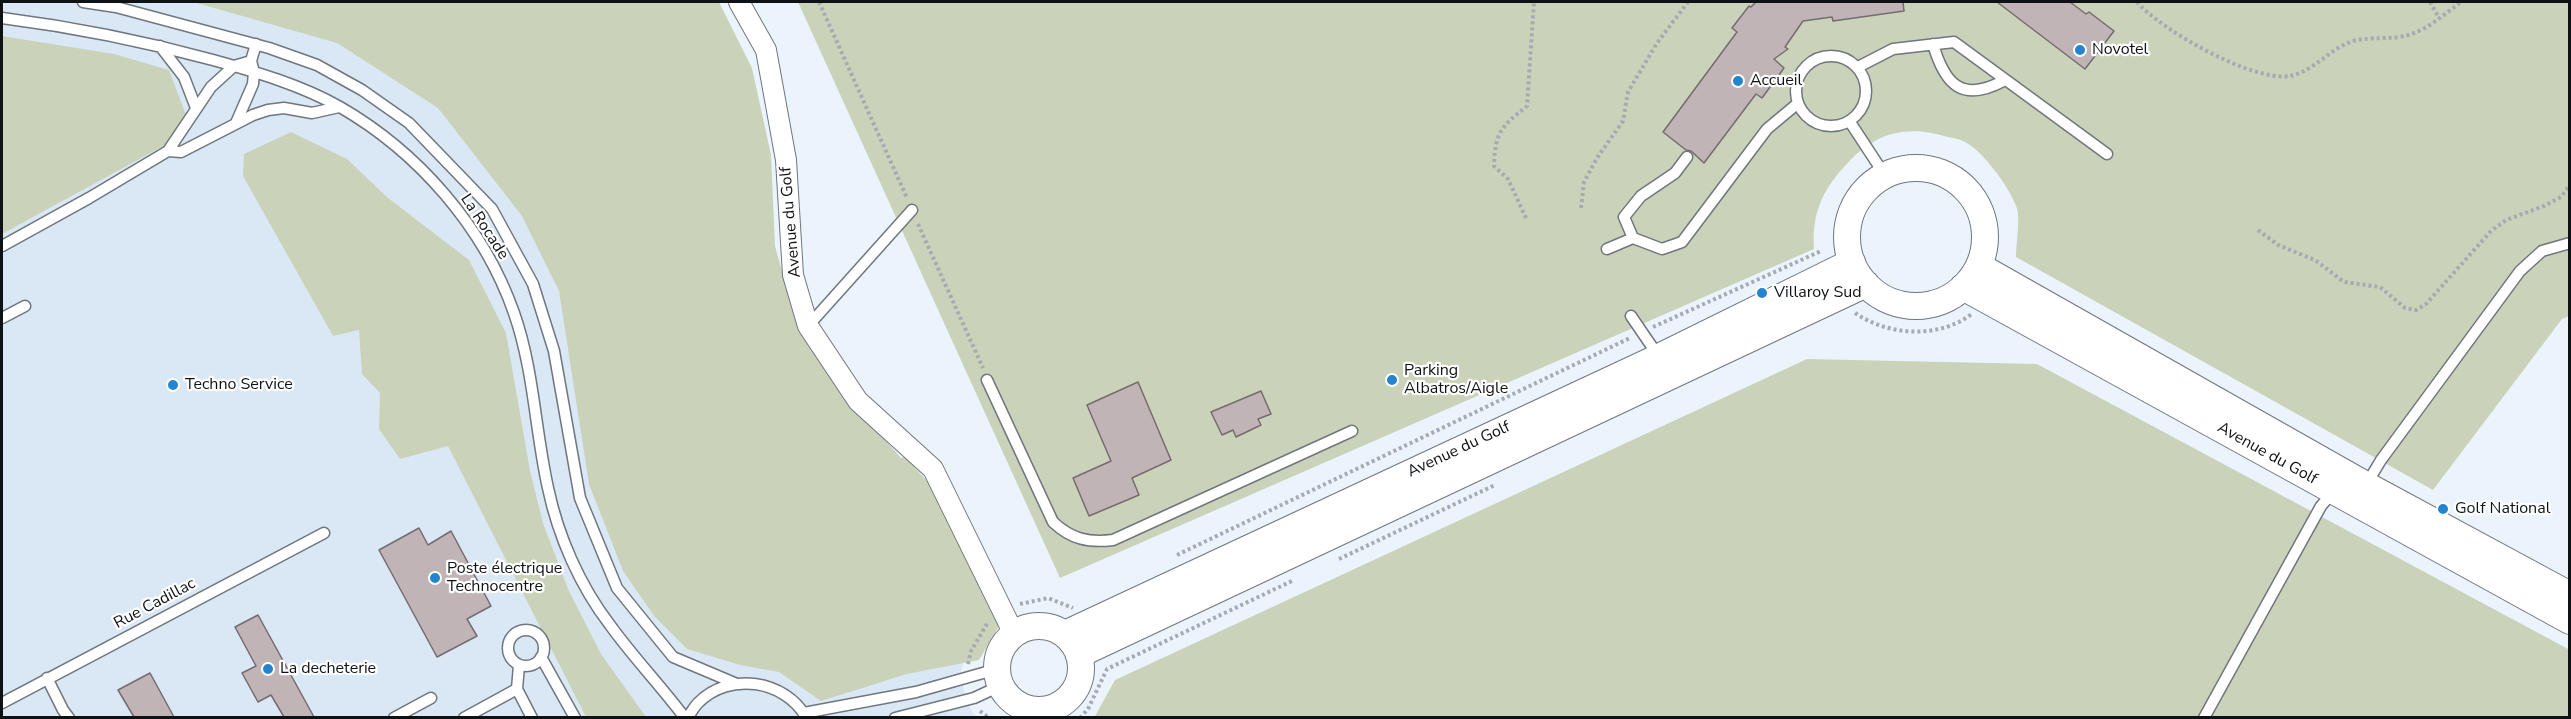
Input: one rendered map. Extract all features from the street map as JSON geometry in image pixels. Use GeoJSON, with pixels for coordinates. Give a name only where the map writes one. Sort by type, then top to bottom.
{"type":"FeatureCollection","features":[{"type":"Feature","properties":{"kind":"street","name":"Avenue du Golf"},"geometry":{"type":"LineString","coordinates":[[739,2],[766,50],[786,160],[794,275],[808,326],[858,401],[933,468],[1014,634]]}},
{"type":"Feature","properties":{"kind":"street"},"geometry":{"type":"LineString","coordinates":[[1911,168],[1935,171],[1957,181],[1973,198],[1983,220],[1985,243],[1979,266],[1963,287],[1946,300],[1925,305],[1903,305],[1883,298],[1866,284],[1852,262],[1847,241],[1849,220],[1857,201],[1870,185],[1884,174],[1911,168]]}},
{"type":"Feature","properties":{"kind":"street","name":"Avenue du Golf"},"geometry":{"type":"LineString","coordinates":[[1072,644],[1852,262]]}},
{"type":"Feature","properties":{"kind":"street","name":"Avenue du Golf"},"geometry":{"type":"LineString","coordinates":[[1979,266],[2366,485],[2570,595]]}},
{"type":"Feature","properties":{"kind":"street","name":"Avenue du Golf"},"geometry":{"type":"LineString","coordinates":[[1072,644],[1866,284]]}},
{"type":"Feature","properties":{"kind":"street","name":"Avenue du Golf"},"geometry":{"type":"LineString","coordinates":[[1963,287],[2570,621]]}},
{"type":"Feature","properties":{"kind":"street"},"geometry":{"type":"LineString","coordinates":[[1028,627],[1048,627],[1072,644],[1082,669],[1079,684],[1065,703],[1051,710],[1036,711],[1022,708],[1010,699],[998,677],[998,658],[1004,644],[1014,634],[1028,627]]}},
{"type":"Feature","properties":{"kind":"lane","name":"La Rocade"},"geometry":{"type":"LineString","coordinates":[[83,2],[117,7],[256,44],[317,65],[379,100],[409,123],[492,209],[532,284],[554,351],[580,498],[617,588],[674,657],[737,684]]}},
{"type":"Feature","properties":{"kind":"lane","name":"La Rocade"},"geometry":{"type":"LineString","coordinates":[[2,18],[75,28],[160,46],[234,66],[252,66],[339,106],[385,138],[438,186],[483,248],[503,287],[519,330],[532,384],[548,490],[573,561],[609,624],[686,717]]}},
{"type":"Feature","properties":{"kind":"lane"},"geometry":{"type":"LineString","coordinates":[[1858,67],[1893,49],[1954,42],[2107,154]]}},
{"type":"Feature","properties":{"kind":"lane"},"geometry":{"type":"LineString","coordinates":[[236,123],[250,96],[256,44]]}},
{"type":"Feature","properties":{"kind":"lane"},"geometry":{"type":"LineString","coordinates":[[1933,44],[1940,69],[1954,85],[1969,90],[1990,88],[2006,80]]}},
{"type":"Feature","properties":{"kind":"lane"},"geometry":{"type":"LineString","coordinates":[[160,46],[184,77],[196,108]]}},
{"type":"Feature","properties":{"kind":"lane"},"geometry":{"type":"LineString","coordinates":[[1822,56],[1842,56],[1858,67],[1867,86],[1864,107],[1850,122],[1829,127],[1810,120],[1797,104],[1795,84],[1804,66],[1822,56]]}},
{"type":"Feature","properties":{"kind":"lane"},"geometry":{"type":"LineString","coordinates":[[2,246],[168,151],[210,87],[234,66]]}},
{"type":"Feature","properties":{"kind":"lane"},"geometry":{"type":"LineString","coordinates":[[1607,249],[1633,238],[1662,249],[1683,242],[1767,129],[1797,104]]}},
{"type":"Feature","properties":{"kind":"lane"},"geometry":{"type":"LineString","coordinates":[[168,151],[181,152],[236,123],[268,110],[284,108],[312,112],[339,106]]}},
{"type":"Feature","properties":{"kind":"lane"},"geometry":{"type":"LineString","coordinates":[[1850,122],[1884,174]]}},
{"type":"Feature","properties":{"kind":"lane"},"geometry":{"type":"LineString","coordinates":[[1633,238],[1624,217],[1641,196],[1675,173],[1687,157]]}},
{"type":"Feature","properties":{"kind":"lane"},"geometry":{"type":"LineString","coordinates":[[808,326],[912,210]]}},
{"type":"Feature","properties":{"kind":"lane"},"geometry":{"type":"LineString","coordinates":[[2366,485],[2381,460],[2520,271],[2542,251],[2570,243]]}},
{"type":"Feature","properties":{"kind":"lane"},"geometry":{"type":"LineString","coordinates":[[2,318],[25,306]]}},
{"type":"Feature","properties":{"kind":"lane"},"geometry":{"type":"LineString","coordinates":[[1631,316],[1659,357]]}},
{"type":"Feature","properties":{"kind":"lane"},"geometry":{"type":"LineString","coordinates":[[987,380],[1053,522],[1064,533],[1078,539],[1096,542],[1113,540],[1352,430]]}},
{"type":"Feature","properties":{"kind":"lane"},"geometry":{"type":"LineString","coordinates":[[2204,717],[2321,506],[2334,491]]}},
{"type":"Feature","properties":{"kind":"lane","name":"Rue Cadillac"},"geometry":{"type":"LineString","coordinates":[[2,703],[324,532]]}},
{"type":"Feature","properties":{"kind":"lane"},"geometry":{"type":"LineString","coordinates":[[520,630],[533,630],[542,639],[544,645],[541,657],[535,664],[519,665],[512,659],[507,648],[510,638],[520,630]]}},
{"type":"Feature","properties":{"kind":"lane"},"geometry":{"type":"LineString","coordinates":[[541,657],[575,717]]}},
{"type":"Feature","properties":{"kind":"lane"},"geometry":{"type":"LineString","coordinates":[[519,665],[517,689],[532,717]]}},
{"type":"Feature","properties":{"kind":"lane"},"geometry":{"type":"LineString","coordinates":[[686,717],[699,702],[717,690],[737,684],[768,686],[788,697],[805,715],[998,677]]}},
{"type":"Feature","properties":{"kind":"lane"},"geometry":{"type":"LineString","coordinates":[[895,717],[974,698],[998,677]]}},
{"type":"Feature","properties":{"kind":"lane"},"geometry":{"type":"LineString","coordinates":[[47,678],[69,717]]}},
{"type":"Feature","properties":{"kind":"lane"},"geometry":{"type":"LineString","coordinates":[[464,717],[517,689]]}},
{"type":"Feature","properties":{"kind":"lane"},"geometry":{"type":"LineString","coordinates":[[394,717],[431,698]]}},
{"type":"Feature","properties":{"kind":"path"},"geometry":{"type":"LineString","coordinates":[[819,2],[987,380]]}},
{"type":"Feature","properties":{"kind":"path"},"geometry":{"type":"LineString","coordinates":[[1526,218],[1508,179],[1494,166],[1494,143],[1502,126],[1527,106],[1534,2]]}},
{"type":"Feature","properties":{"kind":"path"},"geometry":{"type":"LineString","coordinates":[[1581,208],[1584,182],[1597,158],[1623,121],[1628,92],[1657,44],[1688,2]]}},
{"type":"Feature","properties":{"kind":"path"},"geometry":{"type":"LineString","coordinates":[[2137,2],[2175,34],[2241,66],[2273,76],[2290,76],[2304,71],[2343,44],[2357,40],[2410,35],[2422,30],[2461,2]]}},
{"type":"Feature","properties":{"kind":"path"},"geometry":{"type":"LineString","coordinates":[[2430,2],[2439,18]]}},
{"type":"Feature","properties":{"kind":"path"},"geometry":{"type":"LineString","coordinates":[[2258,230],[2278,245],[2315,260],[2344,282],[2380,287],[2405,308],[2416,310],[2426,304],[2491,231],[2506,220],[2561,197],[2570,185]]}},
{"type":"Feature","properties":{"kind":"path"},"geometry":{"type":"LineString","coordinates":[[1172,558],[1642,332],[1824,249]]}},
{"type":"Feature","properties":{"kind":"path"},"geometry":{"type":"LineString","coordinates":[[1850,309],[1865,319],[1895,330],[1932,332],[1964,320],[1976,312]]}},
{"type":"Feature","properties":{"kind":"path"},"geometry":{"type":"LineString","coordinates":[[1019,604],[1048,598],[1079,612]]}},
{"type":"Feature","properties":{"kind":"path"},"geometry":{"type":"LineString","coordinates":[[1069,607],[1080,602]]}},
{"type":"Feature","properties":{"kind":"path"},"geometry":{"type":"LineString","coordinates":[[967,668],[971,651],[992,616]]}},
{"type":"Feature","properties":{"kind":"path"},"geometry":{"type":"LineString","coordinates":[[1080,717],[1088,709],[1107,669]]}},
{"type":"Feature","properties":{"kind":"path"},"geometry":{"type":"LineString","coordinates":[[976,709],[989,717]]}},
{"type":"Feature","properties":{"kind":"shaded area"},"geometry":{"type":"Polygon","coordinates":[[[2,2],[705,2],[783,328],[972,628],[960,675],[968,705],[976,717],[2,717],[2,2]]]}},
{"type":"Feature","properties":{"kind":"green space"},"geometry":{"type":"Polygon","coordinates":[[[193,2],[719,2],[752,68],[771,155],[775,246],[796,322],[839,388],[901,458],[905,457],[939,494],[1001,623],[979,660],[907,674],[821,701],[779,672],[740,665],[687,649],[655,617],[623,571],[589,484],[559,291],[522,216],[438,108],[337,43],[193,2]]]}},
{"type":"Feature","properties":{"kind":"green space","name":"Golf National"},"geometry":{"type":"Polygon","coordinates":[[[798,2],[2569,2],[2569,316],[2562,319],[2433,490],[2016,257],[2018,223],[2013,198],[1995,170],[1980,153],[1961,140],[1932,133],[1918,131],[1891,134],[1867,146],[1856,155],[1830,185],[1817,214],[1814,249],[1060,578],[798,2]]]}},
{"type":"Feature","properties":{"kind":"green space"},"geometry":{"type":"Polygon","coordinates":[[[2,36],[114,54],[169,70],[186,115],[165,145],[2,234],[2,36]]]}},
{"type":"Feature","properties":{"kind":"green space"},"geometry":{"type":"Polygon","coordinates":[[[291,132],[347,159],[388,198],[469,260],[506,333],[530,471],[543,523],[568,589],[601,654],[646,717],[586,717],[448,446],[400,459],[379,429],[380,393],[362,374],[359,330],[333,336],[243,176],[244,154],[291,132]]]}},
{"type":"Feature","properties":{"kind":"green space"},"geometry":{"type":"Polygon","coordinates":[[[1807,359],[2037,364],[2570,650],[2569,718],[1094,718],[1115,680],[1807,359]]]}},
{"type":"Feature","properties":{"kind":"building","name":"Accueil"},"geometry":{"type":"Polygon","coordinates":[[[1756,2],[1903,2],[1904,11],[1833,21],[1832,17],[1803,21],[1785,47],[1788,49],[1774,59],[1784,68],[1762,98],[1756,94],[1704,163],[1663,132],[1737,32],[1732,28],[1749,6],[1751,7],[1756,2]]]}},
{"type":"Feature","properties":{"kind":"building","name":"Novotel"},"geometry":{"type":"Polygon","coordinates":[[[1997,2],[2070,2],[2086,14],[2089,12],[2114,31],[2085,69],[1997,2]]]}},
{"type":"Feature","properties":{"kind":"building"},"geometry":{"type":"Polygon","coordinates":[[[1138,382],[1171,460],[1132,478],[1139,495],[1089,516],[1073,478],[1111,461],[1087,405],[1138,382]]]}},
{"type":"Feature","properties":{"kind":"building"},"geometry":{"type":"Polygon","coordinates":[[[1261,391],[1271,414],[1258,419],[1261,425],[1236,437],[1233,430],[1222,435],[1211,412],[1261,391]]]}},
{"type":"Feature","properties":{"kind":"building","name":"Poste électrique Technocentre"},"geometry":{"type":"Polygon","coordinates":[[[419,528],[428,545],[451,531],[491,606],[467,619],[477,636],[437,657],[379,550],[419,528]]]}},
{"type":"Feature","properties":{"kind":"building","name":"La decheterie"},"geometry":{"type":"Polygon","coordinates":[[[258,615],[314,717],[284,717],[271,695],[258,702],[242,673],[256,666],[235,627],[258,615]]]}},
{"type":"Feature","properties":{"kind":"building"},"geometry":{"type":"Polygon","coordinates":[[[150,673],[174,717],[134,717],[118,690],[150,673]]]}},
{"type":"Feature","properties":{"kind":"place","name":"Novotel"},"geometry":{"type":"Point","coordinates":[2080,50]}},
{"type":"Feature","properties":{"kind":"place","name":"Accueil"},"geometry":{"type":"Point","coordinates":[1738,81]}},
{"type":"Feature","properties":{"kind":"place","name":"Villaroy Sud"},"geometry":{"type":"Point","coordinates":[1762,293]}},
{"type":"Feature","properties":{"kind":"place","name":"Parking Albatros/Aigle"},"geometry":{"type":"Point","coordinates":[1392,380]}},
{"type":"Feature","properties":{"kind":"place","name":"Techno Service"},"geometry":{"type":"Point","coordinates":[173,385]}},
{"type":"Feature","properties":{"kind":"place","name":"Golf National"},"geometry":{"type":"Point","coordinates":[2443,509]}},
{"type":"Feature","properties":{"kind":"place","name":"Poste électrique Technocentre"},"geometry":{"type":"Point","coordinates":[435,578]}},
{"type":"Feature","properties":{"kind":"place","name":"La decheterie"},"geometry":{"type":"Point","coordinates":[268,669]}}]}
